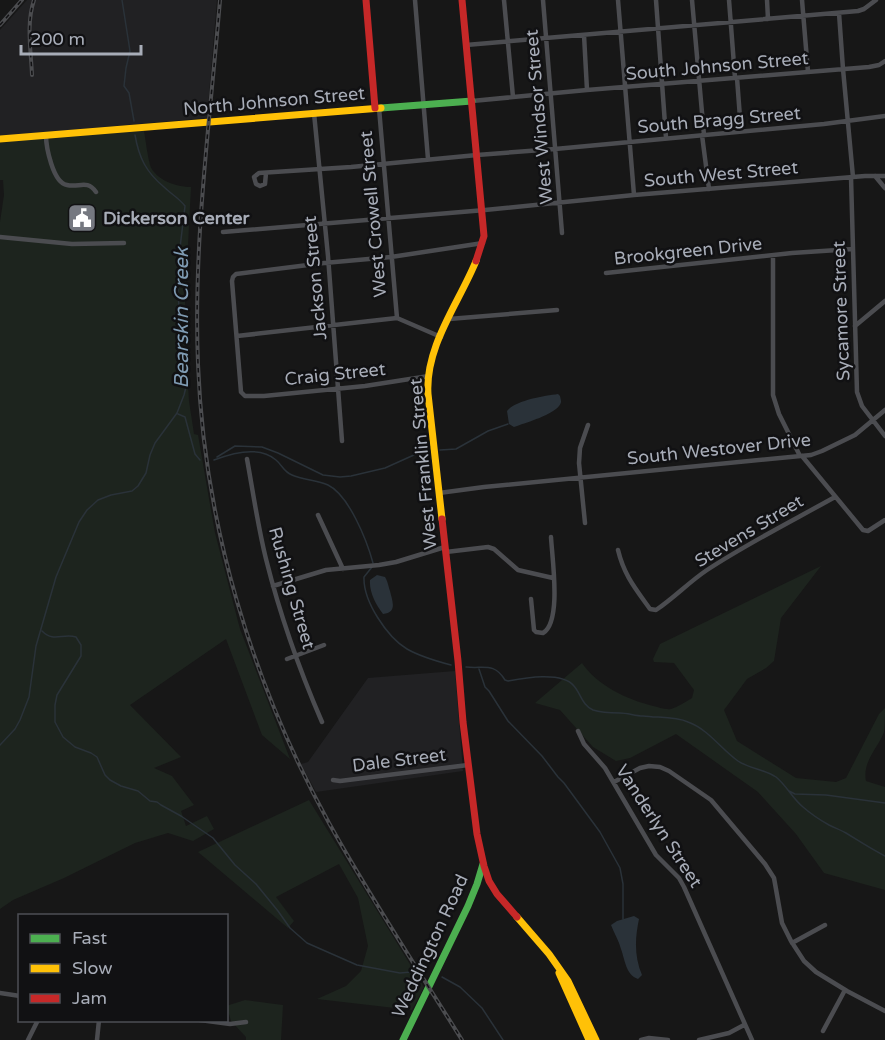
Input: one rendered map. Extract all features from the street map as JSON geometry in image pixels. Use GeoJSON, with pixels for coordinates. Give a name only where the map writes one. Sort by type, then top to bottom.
{"type":"FeatureCollection","features":[{"type":"Feature","properties":{"kind":"main road","name":"West Crowell Street"},"geometry":{"type":"LineString","coordinates":[[366,0],[377,108]]}},
{"type":"Feature","properties":{"kind":"main road","name":"West Franklin Street"},"geometry":{"type":"LineString","coordinates":[[462,0],[484,236],[476,261],[434,355],[429,376],[429,401],[468,765],[483,864],[498,894],[549,954],[558,968]]}},
{"type":"Feature","properties":{"kind":"main road","name":"North Johnson Street"},"geometry":{"type":"LineString","coordinates":[[0,139],[472,101]]}},
{"type":"Feature","properties":{"kind":"main road","name":"Weddington Road"},"geometry":{"type":"LineString","coordinates":[[403,1040],[468,906],[483,864]]}},
{"type":"Feature","properties":{"kind":"main road"},"geometry":{"type":"LineString","coordinates":[[558,968],[562,982],[589,1040]]}},
{"type":"Feature","properties":{"kind":"main road"},"geometry":{"type":"LineString","coordinates":[[558,968],[573,991],[596,1040]]}},
{"type":"Feature","properties":{"kind":"street"},"geometry":{"type":"LineString","coordinates":[[415,0],[428,159]]}},
{"type":"Feature","properties":{"kind":"street"},"geometry":{"type":"LineString","coordinates":[[504,0],[513,98]]}},
{"type":"Feature","properties":{"kind":"street","name":"West Windsor Street"},"geometry":{"type":"LineString","coordinates":[[543,0],[562,232]]}},
{"type":"Feature","properties":{"kind":"street"},"geometry":{"type":"LineString","coordinates":[[618,0],[634,195]]}},
{"type":"Feature","properties":{"kind":"street"},"geometry":{"type":"LineString","coordinates":[[656,0],[666,138]]}},
{"type":"Feature","properties":{"kind":"street"},"geometry":{"type":"LineString","coordinates":[[692,0],[709,189]]}},
{"type":"Feature","properties":{"kind":"street"},"geometry":{"type":"LineString","coordinates":[[729,0],[741,131]]}},
{"type":"Feature","properties":{"kind":"street"},"geometry":{"type":"LineString","coordinates":[[767,0],[768,19]]}},
{"type":"Feature","properties":{"kind":"street"},"geometry":{"type":"LineString","coordinates":[[802,0],[808,72]]}},
{"type":"Feature","properties":{"kind":"street"},"geometry":{"type":"LineString","coordinates":[[466,45],[839,13],[864,9],[876,0]]}},
{"type":"Feature","properties":{"kind":"street","name":"Sycamore Street"},"geometry":{"type":"LineString","coordinates":[[839,13],[852,177],[857,392],[862,406],[885,436]]}},
{"type":"Feature","properties":{"kind":"street"},"geometry":{"type":"LineString","coordinates":[[584,35],[587,90]]}},
{"type":"Feature","properties":{"kind":"street","name":"South Johnson Street"},"geometry":{"type":"LineString","coordinates":[[550,93],[869,67],[885,61]]}},
{"type":"Feature","properties":{"kind":"street","name":"North Johnson Street"},"geometry":{"type":"LineString","coordinates":[[472,101],[550,93]]}},
{"type":"Feature","properties":{"kind":"street","name":"West Crowell Street"},"geometry":{"type":"LineString","coordinates":[[377,108],[397,318]]}},
{"type":"Feature","properties":{"kind":"street","name":"Jackson Street"},"geometry":{"type":"LineString","coordinates":[[314,112],[342,441]]}},
{"type":"Feature","properties":{"kind":"street","name":"South Bragg Street"},"geometry":{"type":"LineString","coordinates":[[266,172],[555,149],[847,122],[885,116]]}},
{"type":"Feature","properties":{"kind":"street"},"geometry":{"type":"LineString","coordinates":[[46,135],[48,154],[61,182],[68,186],[88,185],[96,192]]}},
{"type":"Feature","properties":{"kind":"street"},"geometry":{"type":"LineString","coordinates":[[875,176],[885,188]]}},
{"type":"Feature","properties":{"kind":"street","name":"South West Street"},"geometry":{"type":"LineString","coordinates":[[223,232],[388,219],[634,195],[885,176]]}},
{"type":"Feature","properties":{"kind":"street"},"geometry":{"type":"LineString","coordinates":[[0,237],[72,244],[124,243]]}},
{"type":"Feature","properties":{"kind":"street"},"geometry":{"type":"LineString","coordinates":[[441,337],[397,318],[237,336],[233,277],[236,274],[392,257],[483,243]]}},
{"type":"Feature","properties":{"kind":"street","name":"Brookgreen Drive"},"geometry":{"type":"LineString","coordinates":[[606,273],[853,249]]}},
{"type":"Feature","properties":{"kind":"street"},"geometry":{"type":"LineString","coordinates":[[773,256],[773,395],[779,414],[801,456],[863,530],[868,531],[885,520]]}},
{"type":"Feature","properties":{"kind":"street"},"geometry":{"type":"LineString","coordinates":[[855,326],[885,301]]}},
{"type":"Feature","properties":{"kind":"street"},"geometry":{"type":"LineString","coordinates":[[449,319],[557,310]]}},
{"type":"Feature","properties":{"kind":"street","name":"Craig Street"},"geometry":{"type":"LineString","coordinates":[[237,336],[241,392],[245,396],[338,388],[429,376]]}},
{"type":"Feature","properties":{"kind":"street","name":"South Westover Drive"},"geometry":{"type":"LineString","coordinates":[[439,493],[811,455],[855,435],[885,410]]}},
{"type":"Feature","properties":{"kind":"street"},"geometry":{"type":"LineString","coordinates":[[585,523],[579,448],[588,424]]}},
{"type":"Feature","properties":{"kind":"street","name":"Rushing Street"},"geometry":{"type":"LineString","coordinates":[[247,459],[273,586],[296,656],[322,722]]}},
{"type":"Feature","properties":{"kind":"street","name":"Stevens Street"},"geometry":{"type":"LineString","coordinates":[[618,550],[622,567],[650,609],[656,610],[724,559],[835,497]]}},
{"type":"Feature","properties":{"kind":"street"},"geometry":{"type":"LineString","coordinates":[[318,515],[343,568]]}},
{"type":"Feature","properties":{"kind":"street"},"geometry":{"type":"LineString","coordinates":[[531,599],[534,630],[543,633],[552,618],[555,588],[551,537]]}},
{"type":"Feature","properties":{"kind":"street"},"geometry":{"type":"LineString","coordinates":[[273,586],[326,570],[396,562],[445,550],[488,547],[500,553],[518,570],[553,578]]}},
{"type":"Feature","properties":{"kind":"street"},"geometry":{"type":"LineString","coordinates":[[287,659],[324,645]]}},
{"type":"Feature","properties":{"kind":"street","name":"Vanderlyn Street"},"geometry":{"type":"LineString","coordinates":[[578,731],[584,744],[614,782],[656,855],[679,878],[752,1040]]}},
{"type":"Feature","properties":{"kind":"street","name":"Dale Street"},"geometry":{"type":"LineString","coordinates":[[333,780],[468,765]]}},
{"type":"Feature","properties":{"kind":"street"},"geometry":{"type":"LineString","coordinates":[[614,782],[640,768],[660,767],[711,800],[774,878],[782,923],[804,961],[816,972],[845,990],[885,1011]]}},
{"type":"Feature","properties":{"kind":"street"},"geometry":{"type":"LineString","coordinates":[[792,943],[825,925]]}},
{"type":"Feature","properties":{"kind":"street"},"geometry":{"type":"LineString","coordinates":[[823,1031],[845,990]]}},
{"type":"Feature","properties":{"kind":"street"},"geometry":{"type":"LineString","coordinates":[[0,993],[18,996]]}},
{"type":"Feature","properties":{"kind":"street"},"geometry":{"type":"LineString","coordinates":[[28,1040],[37,1022]]}},
{"type":"Feature","properties":{"kind":"street"},"geometry":{"type":"LineString","coordinates":[[97,1040],[99,1022]]}},
{"type":"Feature","properties":{"kind":"street"},"geometry":{"type":"LineString","coordinates":[[215,1022],[230,1024],[246,1022]]}},
{"type":"Feature","properties":{"kind":"street"},"geometry":{"type":"LineString","coordinates":[[699,1040],[729,1033],[744,1025]]}},
{"type":"Feature","properties":{"kind":"street"},"geometry":{"type":"LineString","coordinates":[[641,1040],[649,1038],[668,1040]]}},
{"type":"Feature","properties":{"kind":"shaded area"},"geometry":{"type":"Polygon","coordinates":[[[27,0],[217,0],[207,118],[0,136],[0,30],[27,0]]]}},
{"type":"Feature","properties":{"kind":"shaded area"},"geometry":{"type":"Polygon","coordinates":[[[144,131],[150,165],[157,175],[167,182],[191,187],[184,323],[189,401],[194,434],[198,435],[215,533],[240,629],[290,759],[262,735],[226,639],[130,705],[181,757],[154,768],[172,776],[194,805],[181,811],[186,826],[207,816],[214,829],[193,841],[168,833],[135,843],[13,900],[0,909],[0,222],[4,195],[3,180],[0,180],[0,143],[37,138],[144,131]]]}},
{"type":"Feature","properties":{"kind":"shaded area"},"geometry":{"type":"Polygon","coordinates":[[[558,394],[561,403],[556,409],[540,418],[514,427],[509,424],[507,411],[511,407],[531,399],[558,394]]]}},
{"type":"Feature","properties":{"kind":"shaded area"},"geometry":{"type":"Polygon","coordinates":[[[821,566],[781,618],[774,661],[747,679],[724,710],[737,741],[796,778],[836,782],[846,778],[879,714],[885,708],[884,732],[868,761],[865,774],[866,781],[885,787],[885,890],[824,873],[796,834],[758,792],[676,734],[630,758],[616,761],[593,747],[560,710],[535,703],[582,663],[604,685],[623,695],[662,708],[676,707],[692,698],[694,690],[674,663],[654,662],[653,659],[660,644],[821,566]]]}},
{"type":"Feature","properties":{"kind":"shaded area"},"geometry":{"type":"Polygon","coordinates":[[[377,575],[385,577],[390,591],[393,606],[388,613],[383,614],[372,594],[370,580],[377,575]]]}},
{"type":"Feature","properties":{"kind":"shaded area"},"geometry":{"type":"Polygon","coordinates":[[[455,671],[463,771],[316,792],[301,764],[308,762],[368,678],[455,671]]]}},
{"type":"Feature","properties":{"kind":"shaded area"},"geometry":{"type":"Polygon","coordinates":[[[309,800],[424,987],[412,1010],[317,999],[346,986],[361,971],[368,946],[358,898],[339,864],[276,897],[294,921],[288,928],[198,852],[309,800]]]}},
{"type":"Feature","properties":{"kind":"shaded area"},"geometry":{"type":"Polygon","coordinates":[[[634,916],[639,919],[636,947],[642,975],[638,979],[628,971],[611,925],[634,916]]]}},
{"type":"Feature","properties":{"kind":"shaded area"},"geometry":{"type":"Polygon","coordinates":[[[245,1000],[283,1005],[281,1040],[246,1040],[246,1037],[231,1021],[228,1005],[245,1000]]]}},
{"type":"Feature","properties":{"kind":"waterway","name":"Bearskin Creek"},"geometry":{"type":"LineString","coordinates":[[122,0],[130,51],[124,86],[129,93],[134,121]]}},
{"type":"Feature","properties":{"kind":"waterway","name":"Bearskin Creek"},"geometry":{"type":"LineString","coordinates":[[0,745],[15,729],[29,697],[36,646],[56,577],[79,522],[98,500],[132,491],[138,486],[146,473],[155,443],[177,413],[187,383],[182,356],[178,291],[179,256],[185,206],[148,170],[141,158],[135,135]]}},
{"type":"Feature","properties":{"kind":"waterway"},"geometry":{"type":"LineString","coordinates":[[178,414],[185,417],[195,454],[200,460]]}},
{"type":"Feature","properties":{"kind":"waterway"},"geometry":{"type":"LineString","coordinates":[[440,450],[456,449],[488,431],[508,424]]}},
{"type":"Feature","properties":{"kind":"waterway"},"geometry":{"type":"LineString","coordinates":[[217,457],[235,446],[262,447],[323,475],[340,477],[385,468],[425,450]]}},
{"type":"Feature","properties":{"kind":"waterway"},"geometry":{"type":"LineString","coordinates":[[214,460],[237,453],[262,453],[276,460],[289,474],[328,485],[336,490],[350,508],[362,531],[373,563]]}},
{"type":"Feature","properties":{"kind":"waterway"},"geometry":{"type":"LineString","coordinates":[[372,567],[364,577],[367,597],[384,627],[407,649],[423,657],[451,665]]}},
{"type":"Feature","properties":{"kind":"waterway"},"geometry":{"type":"LineString","coordinates":[[42,631],[54,637],[76,637],[81,645],[81,656],[57,695],[55,705],[55,722],[63,737],[75,747],[97,757],[105,775],[110,780],[138,791],[150,801],[157,802],[181,816],[213,838],[235,865],[256,884],[290,928],[307,943],[357,965],[400,973],[411,972]]}},
{"type":"Feature","properties":{"kind":"waterway"},"geometry":{"type":"LineString","coordinates":[[466,667],[493,669],[508,681],[523,678],[561,678],[574,686],[584,702],[593,710],[677,719],[695,725],[738,761],[776,777],[799,803],[816,817],[885,856]]}},
{"type":"Feature","properties":{"kind":"waterway"},"geometry":{"type":"LineString","coordinates":[[479,669],[485,687],[508,721],[542,756],[600,832],[620,868],[623,884],[623,919]]}},
{"type":"Feature","properties":{"kind":"waterway"},"geometry":{"type":"LineString","coordinates":[[789,791],[795,794],[826,795],[885,803]]}},
{"type":"Feature","properties":{"kind":"waterway"},"geometry":{"type":"LineString","coordinates":[[442,977],[460,987],[482,1008],[503,1040]]}},
{"type":"Feature","properties":{"kind":"railway"},"geometry":{"type":"LineString","coordinates":[[0,25],[22,0]]}},
{"type":"Feature","properties":{"kind":"railway"},"geometry":{"type":"LineString","coordinates":[[32,75],[30,28],[34,0]]}},
{"type":"Feature","properties":{"kind":"railway"},"geometry":{"type":"LineString","coordinates":[[220,0],[203,182],[197,319],[202,424],[210,484],[222,543],[255,658],[302,770],[361,878],[462,1040]]}},
{"type":"Feature","properties":{"kind":"traffic: fast"},"geometry":{"type":"LineString","coordinates":[[381,108],[472,101]]}},
{"type":"Feature","properties":{"kind":"traffic: fast"},"geometry":{"type":"LineString","coordinates":[[403,1040],[468,906],[483,864]]}},
{"type":"Feature","properties":{"kind":"traffic: slow"},"geometry":{"type":"LineString","coordinates":[[0,139],[381,108]]}},
{"type":"Feature","properties":{"kind":"traffic: slow"},"geometry":{"type":"LineString","coordinates":[[442,519],[428,394],[429,376],[437,342],[476,261]]}},
{"type":"Feature","properties":{"kind":"traffic: slow"},"geometry":{"type":"LineString","coordinates":[[517,917],[549,954],[568,981],[596,1040]]}},
{"type":"Feature","properties":{"kind":"traffic: slow"},"geometry":{"type":"LineString","coordinates":[[559,973],[589,1040]]}},
{"type":"Feature","properties":{"kind":"traffic: jam"},"geometry":{"type":"LineString","coordinates":[[366,0],[375,108]]}},
{"type":"Feature","properties":{"kind":"traffic: jam"},"geometry":{"type":"LineString","coordinates":[[462,0],[484,236],[476,261]]}},
{"type":"Feature","properties":{"kind":"traffic: jam"},"geometry":{"type":"LineString","coordinates":[[442,519],[477,834],[489,881],[517,917]]}},
{"type":"Feature","properties":{"kind":"place","name":"Dickerson Center"},"geometry":{"type":"Point","coordinates":[82,218]}}]}
